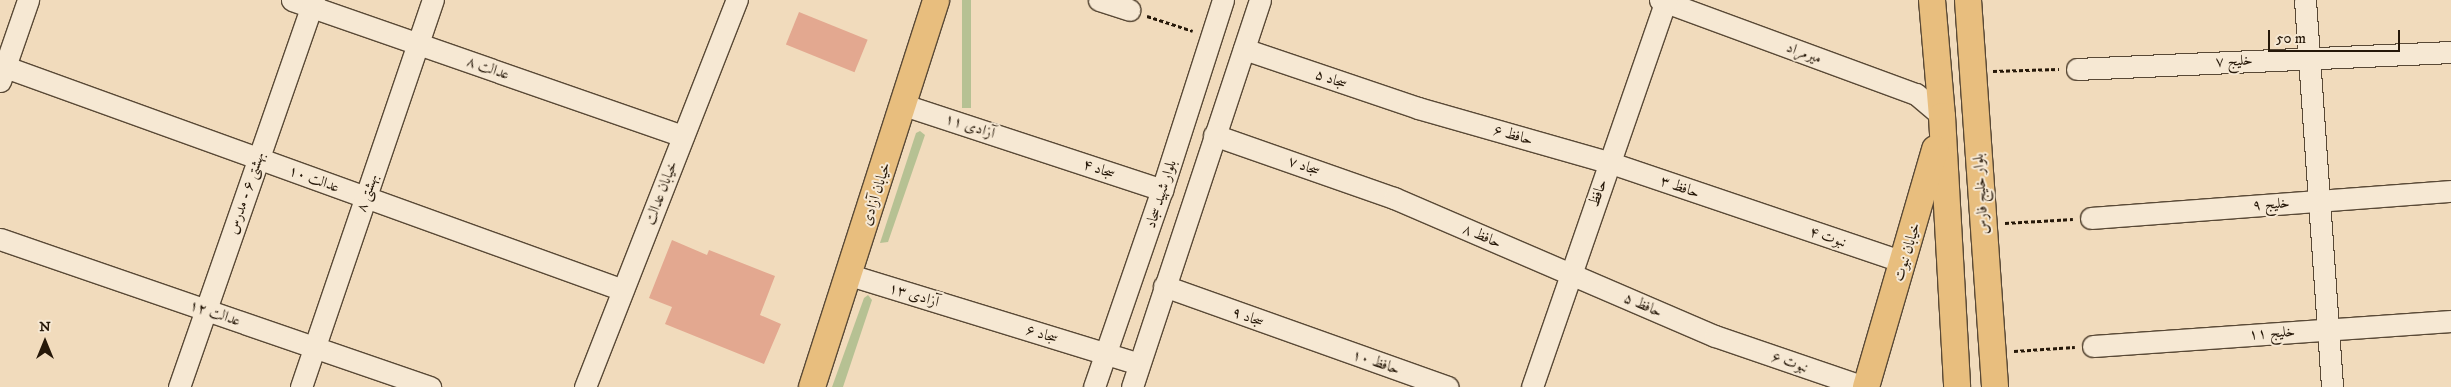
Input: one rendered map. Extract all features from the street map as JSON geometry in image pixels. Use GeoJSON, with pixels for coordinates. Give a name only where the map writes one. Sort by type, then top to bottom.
{"type":"FeatureCollection","features":[{"type":"Feature","properties":{"kind":"main road","name":"خیابان آزادی"},"geometry":{"type":"LineString","coordinates":[[812,387],[850,275],[936,0]]}},
{"type":"Feature","properties":{"kind":"main road"},"geometry":{"type":"LineString","coordinates":[[1932,0],[1942,116],[1957,387]]}},
{"type":"Feature","properties":{"kind":"main road","name":"بلوار خلیج فارس"},"geometry":{"type":"LineString","coordinates":[[1968,0],[1995,387]]}},
{"type":"Feature","properties":{"kind":"main road"},"geometry":{"type":"LineString","coordinates":[[1942,116],[1976,114]]}},
{"type":"Feature","properties":{"kind":"main road","name":"خیابان نبوت"},"geometry":{"type":"LineString","coordinates":[[1865,387],[1927,185],[1942,116]]}},
{"type":"Feature","properties":{"kind":"street"},"geometry":{"type":"LineString","coordinates":[[2,71],[28,0]]}},
{"type":"Feature","properties":{"kind":"street","name":"بهشتی ۸"},"geometry":{"type":"LineString","coordinates":[[301,387],[433,0]]}},
{"type":"Feature","properties":{"kind":"street","name":"خیابان عدالت"},"geometry":{"type":"LineString","coordinates":[[585,387],[737,0]]}},
{"type":"Feature","properties":{"kind":"street"},"geometry":{"type":"LineString","coordinates":[[1099,0],[1130,10]]}},
{"type":"Feature","properties":{"kind":"street","name":"بلوار شهید سجاد"},"geometry":{"type":"LineString","coordinates":[[1094,387],[1162,190],[1223,0]]}},
{"type":"Feature","properties":{"kind":"street"},"geometry":{"type":"LineString","coordinates":[[1132,387],[1260,0]]}},
{"type":"Feature","properties":{"kind":"street"},"geometry":{"type":"LineString","coordinates":[[2304,0],[2332,387]]}},
{"type":"Feature","properties":{"kind":"street","name":"میرمراد"},"geometry":{"type":"LineString","coordinates":[[1664,1],[1916,94],[1942,116]]}},
{"type":"Feature","properties":{"kind":"street","name":"حافظ"},"geometry":{"type":"LineString","coordinates":[[1532,387],[1664,1]]}},
{"type":"Feature","properties":{"kind":"street","name":"عدالت ۸"},"geometry":{"type":"LineString","coordinates":[[306,2],[418,44],[683,136]]}},
{"type":"Feature","properties":{"kind":"street","name":"بهشتی ۶ - مدرس"},"geometry":{"type":"LineString","coordinates":[[179,387],[258,159],[306,2]]}},
{"type":"Feature","properties":{"kind":"street","name":"سجاد ۵"},"geometry":{"type":"LineString","coordinates":[[1244,49],[1418,108]]}},
{"type":"Feature","properties":{"kind":"street","name":"خلیج ۷"},"geometry":{"type":"LineString","coordinates":[[2077,69],[2451,52]]}},
{"type":"Feature","properties":{"kind":"street","name":"عدالت ۱۰"},"geometry":{"type":"LineString","coordinates":[[2,71],[258,159],[623,290]]}},
{"type":"Feature","properties":{"kind":"street","name":"آزادی ۱۱"},"geometry":{"type":"LineString","coordinates":[[904,105],[1036,148]]}},
{"type":"Feature","properties":{"kind":"street","name":"حافظ ۶"},"geometry":{"type":"LineString","coordinates":[[1418,108],[1608,162]]}},
{"type":"Feature","properties":{"kind":"street","name":"سجاد ۷"},"geometry":{"type":"LineString","coordinates":[[1214,135],[1394,198]]}},
{"type":"Feature","properties":{"kind":"street","name":"سجاد ۴"},"geometry":{"type":"LineString","coordinates":[[1036,148],[1162,190]]}},
{"type":"Feature","properties":{"kind":"street","name":"حافظ ۳"},"geometry":{"type":"LineString","coordinates":[[1608,162],[1753,212]]}},
{"type":"Feature","properties":{"kind":"street","name":"خلیج ۹"},"geometry":{"type":"LineString","coordinates":[[2092,218],[2451,191]]}},
{"type":"Feature","properties":{"kind":"street","name":"حافظ ۸"},"geometry":{"type":"LineString","coordinates":[[1394,198],[1570,274]]}},
{"type":"Feature","properties":{"kind":"street","name":"نبوت ۴"},"geometry":{"type":"LineString","coordinates":[[1753,212],[1904,262]]}},
{"type":"Feature","properties":{"kind":"street","name":"عدالت ۱۲"},"geometry":{"type":"LineString","coordinates":[[0,239],[430,387]]}},
{"type":"Feature","properties":{"kind":"street","name":"حافظ ۵"},"geometry":{"type":"LineString","coordinates":[[1570,274],[1716,336]]}},
{"type":"Feature","properties":{"kind":"street","name":"آزادی ۱۳"},"geometry":{"type":"LineString","coordinates":[[850,275],[978,314]]}},
{"type":"Feature","properties":{"kind":"street","name":"سجاد ۹"},"geometry":{"type":"LineString","coordinates":[[1164,286],[1333,347]]}},
{"type":"Feature","properties":{"kind":"street","name":"سجاد ۶"},"geometry":{"type":"LineString","coordinates":[[978,314],[1139,364]]}},
{"type":"Feature","properties":{"kind":"street","name":"خلیج ۱۱"},"geometry":{"type":"LineString","coordinates":[[2093,346],[2451,321]]}},
{"type":"Feature","properties":{"kind":"street","name":"نبوت ۶"},"geometry":{"type":"LineString","coordinates":[[1716,336],[1865,387]]}},
{"type":"Feature","properties":{"kind":"street","name":"حافظ ۱۰"},"geometry":{"type":"LineString","coordinates":[[1333,347],[1448,387]]}},
{"type":"Feature","properties":{"kind":"path"},"geometry":{"type":"LineString","coordinates":[[1130,10],[1210,38]]}},
{"type":"Feature","properties":{"kind":"path"},"geometry":{"type":"LineString","coordinates":[[1973,72],[2077,69]]}},
{"type":"Feature","properties":{"kind":"path"},"geometry":{"type":"LineString","coordinates":[[1984,225],[2092,218]]}},
{"type":"Feature","properties":{"kind":"path"},"geometry":{"type":"LineString","coordinates":[[1993,353],[2093,346]]}},
{"type":"Feature","properties":{"kind":"green space"},"geometry":{"type":"Polygon","coordinates":[[[962,0],[971,0],[971,108],[962,108],[962,0]]]}},
{"type":"Feature","properties":{"kind":"green space"},"geometry":{"type":"Polygon","coordinates":[[[920,131],[925,135],[888,242],[880,243],[916,133],[920,131]]]}},
{"type":"Feature","properties":{"kind":"green space"},"geometry":{"type":"Polygon","coordinates":[[[868,295],[872,300],[843,387],[832,387],[864,298],[868,295]]]}},
{"type":"Feature","properties":{"kind":"building"},"geometry":{"type":"Polygon","coordinates":[[[799,12],[868,40],[855,72],[786,44],[799,12]]]}},
{"type":"Feature","properties":{"kind":"building"},"geometry":{"type":"Polygon","coordinates":[[[672,240],[707,255],[709,250],[775,276],[760,315],[781,324],[764,364],[665,324],[672,307],[649,298],[672,240]]]}}]}
